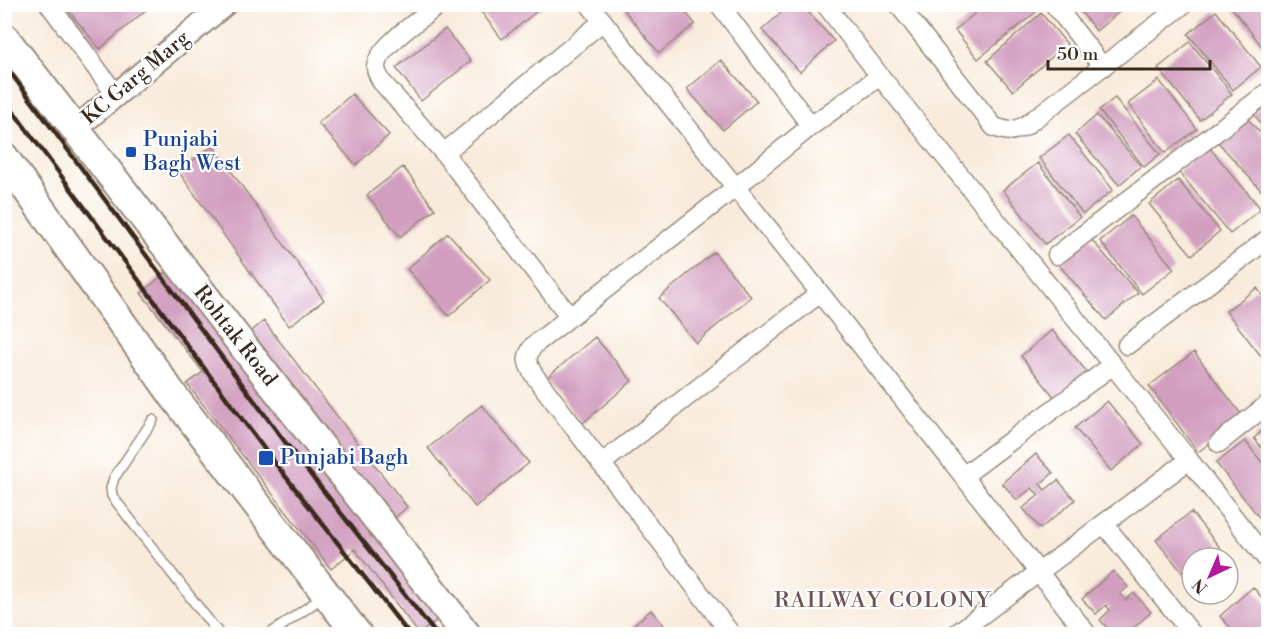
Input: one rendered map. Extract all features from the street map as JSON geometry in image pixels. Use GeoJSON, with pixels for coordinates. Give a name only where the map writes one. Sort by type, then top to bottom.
{"type":"FeatureCollection","features":[{"type":"Feature","properties":{"kind":"main road","name":"Rohtak Road"},"geometry":{"type":"LineString","coordinates":[[4,37],[466,634]]}},
{"type":"Feature","properties":{"kind":"main road"},"geometry":{"type":"LineString","coordinates":[[4,157],[175,398],[357,634]]}},
{"type":"Feature","properties":{"kind":"street"},"geometry":{"type":"LineString","coordinates":[[49,4],[116,95]]}},
{"type":"Feature","properties":{"kind":"street","name":"KC Garg Marg"},"geometry":{"type":"LineString","coordinates":[[75,129],[225,4]]}},
{"type":"Feature","properties":{"kind":"street"},"geometry":{"type":"LineString","coordinates":[[440,4],[391,42],[380,55],[376,68],[381,81],[444,153],[570,316]]}},
{"type":"Feature","properties":{"kind":"street"},"geometry":{"type":"LineString","coordinates":[[589,4],[820,293],[1087,634]]}},
{"type":"Feature","properties":{"kind":"street"},"geometry":{"type":"LineString","coordinates":[[719,4],[811,126]]}},
{"type":"Feature","properties":{"kind":"street"},"geometry":{"type":"LineString","coordinates":[[825,4],[880,76],[1269,561]]}},
{"type":"Feature","properties":{"kind":"street"},"geometry":{"type":"LineString","coordinates":[[898,4],[994,127],[1006,131],[1025,126],[1184,4]]}},
{"type":"Feature","properties":{"kind":"street"},"geometry":{"type":"LineString","coordinates":[[1054,4],[1103,67]]}},
{"type":"Feature","properties":{"kind":"street"},"geometry":{"type":"LineString","coordinates":[[444,153],[603,21]]}},
{"type":"Feature","properties":{"kind":"street"},"geometry":{"type":"LineString","coordinates":[[731,634],[527,365],[528,353],[534,345],[570,316],[811,126],[880,76]]}},
{"type":"Feature","properties":{"kind":"street"},"geometry":{"type":"LineString","coordinates":[[1057,255],[1269,92]]}},
{"type":"Feature","properties":{"kind":"street"},"geometry":{"type":"LineString","coordinates":[[1127,345],[1269,239]]}},
{"type":"Feature","properties":{"kind":"street"},"geometry":{"type":"LineString","coordinates":[[601,464],[820,293]]}},
{"type":"Feature","properties":{"kind":"street"},"geometry":{"type":"LineString","coordinates":[[963,476],[1113,365]]}},
{"type":"Feature","properties":{"kind":"street"},"geometry":{"type":"LineString","coordinates":[[1219,442],[1269,404]]}},
{"type":"Feature","properties":{"kind":"street"},"geometry":{"type":"LineString","coordinates":[[956,634],[1189,460]]}},
{"type":"Feature","properties":{"kind":"street"},"geometry":{"type":"LineString","coordinates":[[1104,524],[1192,634]]}},
{"type":"Feature","properties":{"kind":"lane"},"geometry":{"type":"LineString","coordinates":[[153,420],[114,478],[111,488],[112,496],[219,634]]}},
{"type":"Feature","properties":{"kind":"lane"},"geometry":{"type":"LineString","coordinates":[[270,634],[326,594]]}},
{"type":"Feature","properties":{"kind":"building"},"geometry":{"type":"Polygon","coordinates":[[[63,4],[153,4],[100,49],[63,4]]]}},
{"type":"Feature","properties":{"kind":"building"},"geometry":{"type":"Polygon","coordinates":[[[475,4],[546,4],[502,39],[475,4]]]}},
{"type":"Feature","properties":{"kind":"building"},"geometry":{"type":"Polygon","coordinates":[[[631,4],[679,4],[695,24],[659,53],[624,10],[631,4]]]}},
{"type":"Feature","properties":{"kind":"building"},"geometry":{"type":"Polygon","coordinates":[[[791,4],[801,4],[834,41],[800,72],[762,30],[791,4]]]}},
{"type":"Feature","properties":{"kind":"building"},"geometry":{"type":"Polygon","coordinates":[[[942,4],[960,4],[948,13],[942,4]]]}},
{"type":"Feature","properties":{"kind":"building"},"geometry":{"type":"Polygon","coordinates":[[[986,4],[1030,4],[1036,12],[978,59],[955,30],[986,4]]]}},
{"type":"Feature","properties":{"kind":"building"},"geometry":{"type":"Polygon","coordinates":[[[1075,4],[1129,4],[1096,31],[1075,4]]]}},
{"type":"Feature","properties":{"kind":"building"},"geometry":{"type":"Polygon","coordinates":[[[1236,4],[1268,4],[1268,54],[1232,8],[1236,4]]]}},
{"type":"Feature","properties":{"kind":"building"},"geometry":{"type":"Polygon","coordinates":[[[1216,11],[1261,67],[1233,90],[1188,34],[1216,11]]]}},
{"type":"Feature","properties":{"kind":"building"},"geometry":{"type":"Polygon","coordinates":[[[1041,13],[1067,44],[1013,91],[987,61],[1041,13]]]}},
{"type":"Feature","properties":{"kind":"building"},"geometry":{"type":"Polygon","coordinates":[[[445,29],[471,61],[421,101],[396,68],[445,29]]]}},
{"type":"Feature","properties":{"kind":"building"},"geometry":{"type":"Polygon","coordinates":[[[1190,42],[1232,94],[1200,120],[1158,68],[1190,42]]]}},
{"type":"Feature","properties":{"kind":"building"},"geometry":{"type":"Polygon","coordinates":[[[721,60],[757,101],[723,130],[687,89],[721,60]]]}},
{"type":"Feature","properties":{"kind":"building"},"geometry":{"type":"Polygon","coordinates":[[[1159,80],[1197,129],[1165,153],[1128,104],[1159,80]]]}},
{"type":"Feature","properties":{"kind":"building"},"geometry":{"type":"Polygon","coordinates":[[[352,94],[389,135],[356,165],[318,123],[352,94]]]}},
{"type":"Feature","properties":{"kind":"building"},"geometry":{"type":"Polygon","coordinates":[[[1115,98],[1160,154],[1144,167],[1099,110],[1115,98]]]}},
{"type":"Feature","properties":{"kind":"building"},"geometry":{"type":"Polygon","coordinates":[[[1268,101],[1268,133],[1253,113],[1268,101]]]}},
{"type":"Feature","properties":{"kind":"building"},"geometry":{"type":"Polygon","coordinates":[[[1097,115],[1141,166],[1119,185],[1075,134],[1097,115]]]}},
{"type":"Feature","properties":{"kind":"building"},"geometry":{"type":"Polygon","coordinates":[[[1245,116],[1268,141],[1268,194],[1266,196],[1217,141],[1245,116]]]}},
{"type":"Feature","properties":{"kind":"building"},"geometry":{"type":"Polygon","coordinates":[[[1069,135],[1113,190],[1083,214],[1039,158],[1069,135]]]}},
{"type":"Feature","properties":{"kind":"building"},"geometry":{"type":"Polygon","coordinates":[[[213,146],[324,300],[289,326],[178,171],[213,146]]]}},
{"type":"Feature","properties":{"kind":"building"},"geometry":{"type":"Polygon","coordinates":[[[1209,147],[1261,209],[1230,234],[1179,172],[1209,147]]]}},
{"type":"Feature","properties":{"kind":"building"},"geometry":{"type":"Polygon","coordinates":[[[1038,163],[1080,217],[1045,244],[1003,190],[1038,163]]]}},
{"type":"Feature","properties":{"kind":"building"},"geometry":{"type":"Polygon","coordinates":[[[403,167],[435,209],[400,237],[367,195],[403,167]]]}},
{"type":"Feature","properties":{"kind":"building"},"geometry":{"type":"Polygon","coordinates":[[[1178,180],[1220,231],[1192,255],[1149,204],[1178,180]]]}},
{"type":"Feature","properties":{"kind":"building"},"geometry":{"type":"Polygon","coordinates":[[[1131,216],[1174,269],[1142,294],[1100,241],[1131,216]]]}},
{"type":"Feature","properties":{"kind":"building"},"geometry":{"type":"Polygon","coordinates":[[[448,233],[490,280],[449,316],[407,269],[448,233]]]}},
{"type":"Feature","properties":{"kind":"building"},"geometry":{"type":"Polygon","coordinates":[[[1090,238],[1138,293],[1106,320],[1059,265],[1090,238]]]}},
{"type":"Feature","properties":{"kind":"building"},"geometry":{"type":"Polygon","coordinates":[[[714,252],[751,297],[696,343],[659,298],[714,252]]]}},
{"type":"Feature","properties":{"kind":"building"},"geometry":{"type":"Polygon","coordinates":[[[181,260],[243,338],[264,321],[407,507],[389,523],[455,606],[419,634],[355,549],[331,569],[187,384],[203,372],[141,293],[181,260]]]}},
{"type":"Feature","properties":{"kind":"building"},"geometry":{"type":"Polygon","coordinates":[[[1257,288],[1268,303],[1268,365],[1226,311],[1257,288]]]}},
{"type":"Feature","properties":{"kind":"building"},"geometry":{"type":"Polygon","coordinates":[[[1052,330],[1087,372],[1055,398],[1021,356],[1052,330]]]}},
{"type":"Feature","properties":{"kind":"building"},"geometry":{"type":"Polygon","coordinates":[[[595,337],[632,381],[583,423],[545,379],[595,337]]]}},
{"type":"Feature","properties":{"kind":"building"},"geometry":{"type":"Polygon","coordinates":[[[1194,352],[1244,418],[1198,452],[1149,386],[1194,352]]]}},
{"type":"Feature","properties":{"kind":"building"},"geometry":{"type":"Polygon","coordinates":[[[1107,401],[1143,444],[1111,471],[1075,428],[1107,401]]]}},
{"type":"Feature","properties":{"kind":"building"},"geometry":{"type":"Polygon","coordinates":[[[482,405],[529,463],[475,507],[428,448],[482,405]]]}},
{"type":"Feature","properties":{"kind":"building"},"geometry":{"type":"Polygon","coordinates":[[[1268,426],[1268,456],[1254,438],[1268,426]]]}},
{"type":"Feature","properties":{"kind":"building"},"geometry":{"type":"Polygon","coordinates":[[[1245,441],[1268,470],[1268,509],[1259,517],[1216,463],[1245,441]]]}},
{"type":"Feature","properties":{"kind":"building"},"geometry":{"type":"Polygon","coordinates":[[[1036,454],[1053,473],[1040,484],[1045,490],[1058,480],[1075,500],[1040,529],[1023,508],[1039,495],[1032,488],[1017,500],[1002,483],[1036,454]]]}},
{"type":"Feature","properties":{"kind":"building"},"geometry":{"type":"Polygon","coordinates":[[[1191,512],[1219,546],[1180,546],[1180,570],[1156,540],[1191,512]]]}},
{"type":"Feature","properties":{"kind":"building"},"geometry":{"type":"Polygon","coordinates":[[[1113,571],[1128,587],[1120,594],[1126,600],[1134,593],[1151,612],[1127,634],[1113,634],[1100,620],[1110,610],[1106,605],[1096,614],[1082,599],[1113,571]]]}},
{"type":"Feature","properties":{"kind":"building"},"geometry":{"type":"Polygon","coordinates":[[[1253,587],[1268,605],[1268,634],[1236,634],[1220,616],[1231,606],[1240,606],[1240,598],[1253,587]]]}},
{"type":"Feature","properties":{"kind":"building"},"geometry":{"type":"Polygon","coordinates":[[[651,610],[671,634],[622,634],[651,610]]]}},
{"type":"Feature","properties":{"kind":"railway"},"geometry":{"type":"LineString","coordinates":[[4,64],[285,442],[436,634]]}},
{"type":"Feature","properties":{"kind":"railway"},"geometry":{"type":"LineString","coordinates":[[4,99],[268,454],[409,634]]}},
{"type":"Feature","properties":{"kind":"place","name":"Punjabi Bagh West"},"geometry":{"type":"Point","coordinates":[131,152]}},
{"type":"Feature","properties":{"kind":"place","name":"Punjabi Bagh"},"geometry":{"type":"Point","coordinates":[266,458]}},
{"type":"Feature","properties":{"kind":"district","name":"RAILWAY COLONY"},"geometry":{"type":"Point","coordinates":[883,600]}}]}
